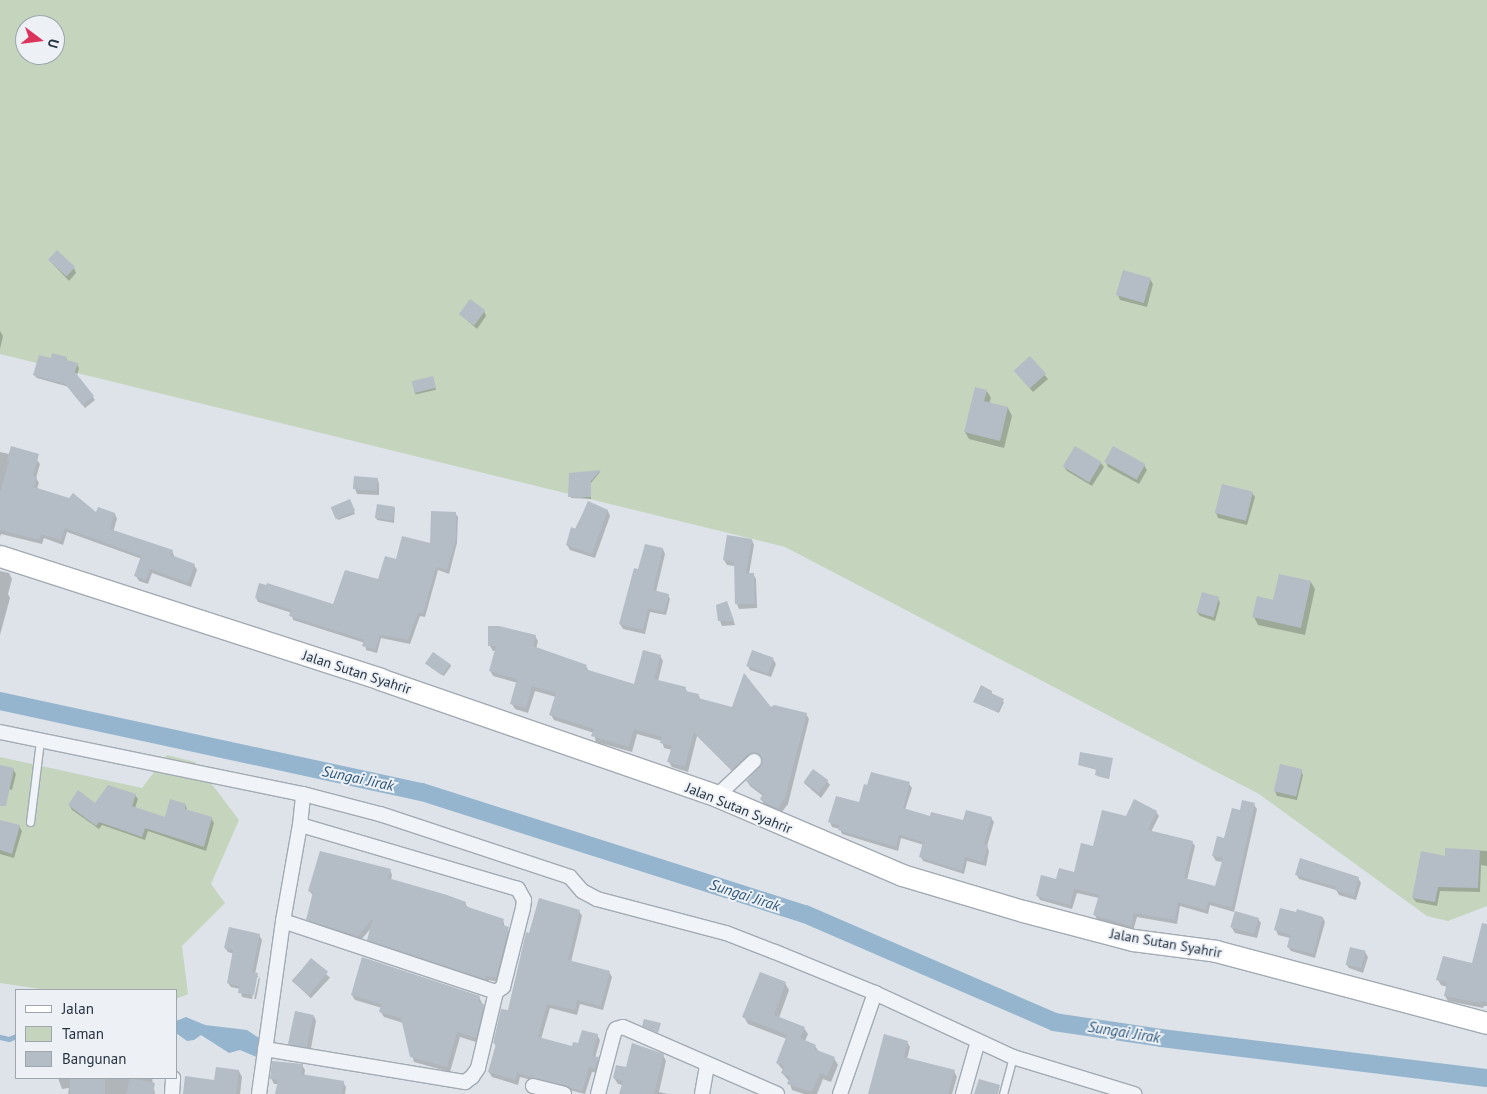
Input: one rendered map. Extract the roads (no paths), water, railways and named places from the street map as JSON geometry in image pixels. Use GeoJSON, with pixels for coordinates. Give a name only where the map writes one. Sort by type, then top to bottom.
{"type":"FeatureCollection","features":[{"type":"Feature","properties":{"kind":"main road","name":"Jalan Sutan Syahrir"},"geometry":{"type":"LineString","coordinates":[[0,556],[380,679],[717,796],[902,875],[1023,911],[1133,940],[1216,951],[1487,1023]]}},
{"type":"Feature","properties":{"kind":"street"},"geometry":{"type":"LineString","coordinates":[[0,732],[302,794],[380,814],[574,879],[582,891],[597,899],[726,934],[875,994],[1013,1057],[1134,1094]]}},
{"type":"Feature","properties":{"kind":"street"},"geometry":{"type":"LineString","coordinates":[[717,796],[754,761]]}},
{"type":"Feature","properties":{"kind":"street"},"geometry":{"type":"LineString","coordinates":[[259,1094],[282,921],[300,825],[302,794]]}},
{"type":"Feature","properties":{"kind":"street"},"geometry":{"type":"LineString","coordinates":[[264,1050],[465,1082],[472,1077],[478,1068],[496,992],[503,987],[523,908],[524,900],[518,889],[300,825]]}},
{"type":"Feature","properties":{"kind":"street"},"geometry":{"type":"LineString","coordinates":[[282,921],[496,992]]}},
{"type":"Feature","properties":{"kind":"street"},"geometry":{"type":"LineString","coordinates":[[840,1094],[875,994]]}},
{"type":"Feature","properties":{"kind":"street"},"geometry":{"type":"LineString","coordinates":[[598,1094],[614,1033],[620,1027],[777,1094]]}},
{"type":"Feature","properties":{"kind":"street"},"geometry":{"type":"LineString","coordinates":[[964,1094],[978,1041]]}},
{"type":"Feature","properties":{"kind":"street"},"geometry":{"type":"LineString","coordinates":[[702,1094],[707,1065]]}},
{"type":"Feature","properties":{"kind":"street"},"geometry":{"type":"LineString","coordinates":[[172,1094],[173,1079]]}},
{"type":"Feature","properties":{"kind":"street"},"geometry":{"type":"LineString","coordinates":[[533,1086],[564,1094]]}},
{"type":"Feature","properties":{"kind":"lane"},"geometry":{"type":"LineString","coordinates":[[30,822],[40,741]]}},
{"type":"Feature","properties":{"kind":"lane"},"geometry":{"type":"LineString","coordinates":[[1003,1094],[1013,1057]]}},
{"type":"Feature","properties":{"kind":"water"},"geometry":{"type":"Polygon","coordinates":[[[186,1017],[205,1025],[247,1030],[259,1038],[261,1059],[240,1050],[229,1053],[201,1035],[194,1040],[187,1041],[178,1034],[178,1020],[186,1017]]]}},
{"type":"Feature","properties":{"kind":"waterway","name":"Sungai Jirak"},"geometry":{"type":"LineString","coordinates":[[0,701],[422,792],[805,914],[1054,1022],[1161,1038],[1487,1078]]}},
{"type":"Feature","properties":{"kind":"waterway"},"geometry":{"type":"LineString","coordinates":[[0,1037],[9,1039],[15,1036]]}}]}
